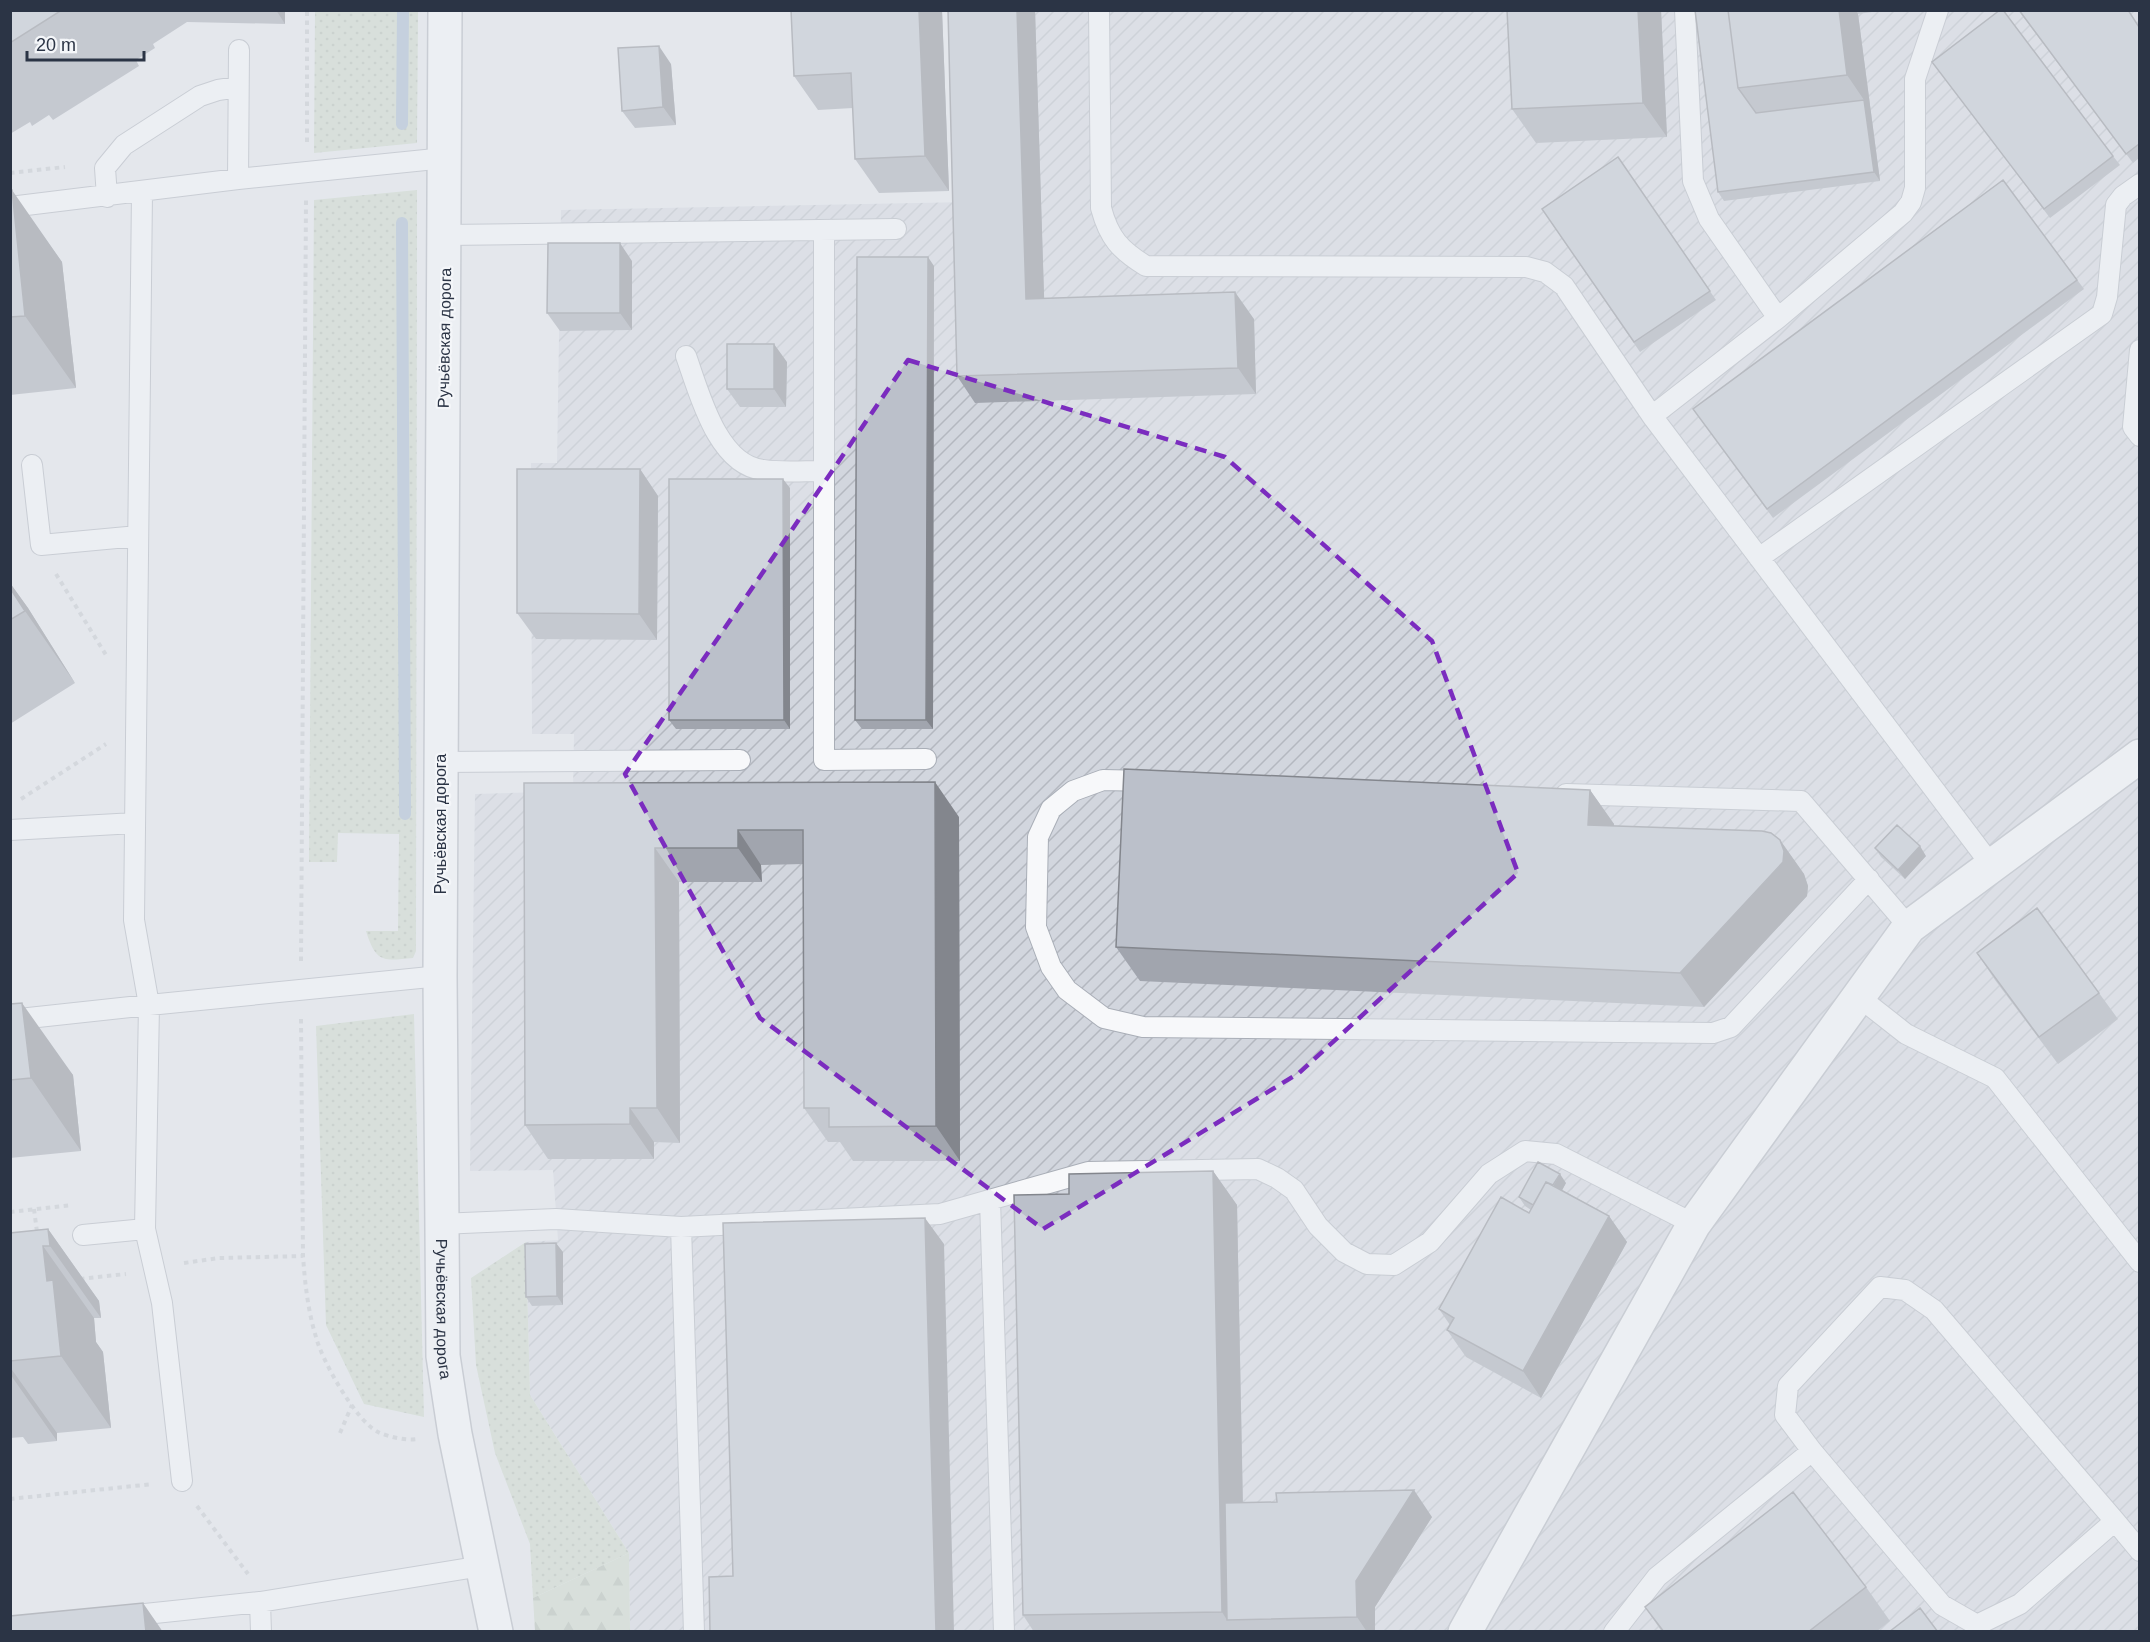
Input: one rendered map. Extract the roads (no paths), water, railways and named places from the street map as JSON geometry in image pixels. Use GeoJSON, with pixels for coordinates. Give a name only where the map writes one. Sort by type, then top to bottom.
{"type":"FeatureCollection","features":[{"type":"Feature","properties":{"kind":"street","name":"Ручьёвская дорога"},"geometry":{"type":"LineString","coordinates":[[445,10],[440,976],[440,1224],[443,1356],[455,1434],[496,1632]]}},
{"type":"Feature","properties":{"kind":"street"},"geometry":{"type":"LineString","coordinates":[[1465,1632],[1694,1224],[1909,927],[2139,756]]}},
{"type":"Feature","properties":{"kind":"lane"},"geometry":{"type":"LineString","coordinates":[[1099,10],[1101,208],[1107,230],[1126,254],[1146,266],[1526,267],[1545,272],[1564,286],[1652,416],[1992,866]]}},
{"type":"Feature","properties":{"kind":"lane"},"geometry":{"type":"LineString","coordinates":[[1685,10],[1693,181],[1709,219],[1778,318]]}},
{"type":"Feature","properties":{"kind":"lane"},"geometry":{"type":"LineString","coordinates":[[1652,416],[1778,318],[1903,213],[1911,202],[1915,188],[1915,79],[1938,10]]}},
{"type":"Feature","properties":{"kind":"lane"},"geometry":{"type":"LineString","coordinates":[[238,50],[238,179]]}},
{"type":"Feature","properties":{"kind":"lane"},"geometry":{"type":"LineString","coordinates":[[107,197],[105,168],[124,145],[200,96],[238,87]]}},
{"type":"Feature","properties":{"kind":"lane"},"geometry":{"type":"LineString","coordinates":[[10,207],[107,197],[238,179],[445,158]]}},
{"type":"Feature","properties":{"kind":"lane"},"geometry":{"type":"LineString","coordinates":[[1759,558],[2102,314],[2107,297],[2116,206],[2123,196],[2139,184]]}},
{"type":"Feature","properties":{"kind":"lane"},"geometry":{"type":"LineString","coordinates":[[142,192],[134,920],[149,1005],[145,1228],[162,1303],[182,1481]]}},
{"type":"Feature","properties":{"kind":"lane"},"geometry":{"type":"LineString","coordinates":[[445,235],[896,229]]}},
{"type":"Feature","properties":{"kind":"lane"},"geometry":{"type":"LineString","coordinates":[[824,231],[824,760],[926,759]]}},
{"type":"Feature","properties":{"kind":"lane"},"geometry":{"type":"LineString","coordinates":[[2139,350],[2133,427],[2139,436]]}},
{"type":"Feature","properties":{"kind":"lane"},"geometry":{"type":"LineString","coordinates":[[686,356],[710,426],[735,457],[760,471],[823,471]]}},
{"type":"Feature","properties":{"kind":"lane"},"geometry":{"type":"LineString","coordinates":[[32,465],[41,545],[138,536]]}},
{"type":"Feature","properties":{"kind":"lane"},"geometry":{"type":"LineString","coordinates":[[441,762],[740,760]]}},
{"type":"Feature","properties":{"kind":"lane"},"geometry":{"type":"LineString","coordinates":[[1162,782],[1103,780],[1073,792],[1051,809],[1038,837],[1036,927],[1051,967],[1067,990],[1104,1018],[1143,1027],[1713,1034],[1731,1027],[1869,879]]}},
{"type":"Feature","properties":{"kind":"lane"},"geometry":{"type":"LineString","coordinates":[[1541,793],[1801,801],[1909,927]]}},
{"type":"Feature","properties":{"kind":"lane"},"geometry":{"type":"LineString","coordinates":[[10,830],[135,823]]}},
{"type":"Feature","properties":{"kind":"lane"},"geometry":{"type":"LineString","coordinates":[[10,1020],[440,976]]}},
{"type":"Feature","properties":{"kind":"lane"},"geometry":{"type":"LineString","coordinates":[[1859,996],[1906,1034],[1995,1078],[2139,1262]]}},
{"type":"Feature","properties":{"kind":"lane"},"geometry":{"type":"LineString","coordinates":[[440,1224],[556,1220],[681,1227],[940,1214],[1088,1172],[1258,1169],[1294,1190],[1318,1226],[1344,1252],[1367,1263],[1394,1265],[1430,1242],[1489,1174],[1525,1151],[1556,1154],[1694,1224]]}},
{"type":"Feature","properties":{"kind":"lane"},"geometry":{"type":"LineString","coordinates":[[990,1200],[1004,1632]]}},
{"type":"Feature","properties":{"kind":"lane"},"geometry":{"type":"LineString","coordinates":[[681,1227],[694,1632]]}},
{"type":"Feature","properties":{"kind":"lane"},"geometry":{"type":"LineString","coordinates":[[83,1235],[145,1228]]}},
{"type":"Feature","properties":{"kind":"lane"},"geometry":{"type":"LineString","coordinates":[[2115,1521],[2020,1604],[1977,1625],[1942,1605],[1812,1451],[1785,1415],[1788,1386],[1880,1287],[1905,1290],[1934,1310],[2115,1521],[2139,1551]]}},
{"type":"Feature","properties":{"kind":"lane"},"geometry":{"type":"LineString","coordinates":[[1614,1632],[1657,1577],[1812,1451]]}},
{"type":"Feature","properties":{"kind":"lane"},"geometry":{"type":"LineString","coordinates":[[102,1619],[260,1602],[482,1566]]}},
{"type":"Feature","properties":{"kind":"lane"},"geometry":{"type":"LineString","coordinates":[[260,1602],[261,1632]]}},
{"type":"Feature","properties":{"kind":"waterway"},"geometry":{"type":"LineString","coordinates":[[402,124],[403,10]]}},
{"type":"Feature","properties":{"kind":"waterway"},"geometry":{"type":"LineString","coordinates":[[402,223],[405,814]]}}]}
